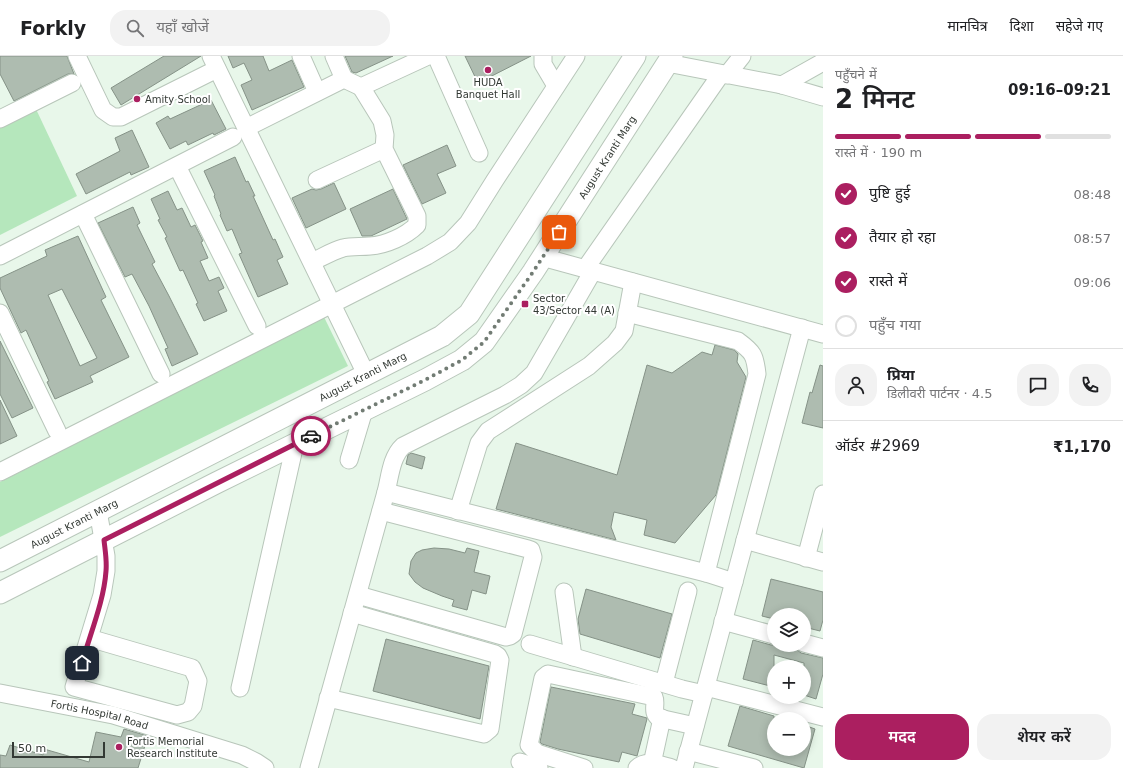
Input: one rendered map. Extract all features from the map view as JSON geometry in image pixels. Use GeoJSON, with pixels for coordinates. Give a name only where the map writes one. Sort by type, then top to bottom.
{"type":"FeatureCollection","features":[{"type":"Feature","properties":{"kind":"main road","name":"August Kranti Marg"},"geometry":{"type":"LineString","coordinates":[[0,561],[442,336],[469,314],[635,56]]}},
{"type":"Feature","properties":{"kind":"main road","name":"August Kranti Marg"},"geometry":{"type":"LineString","coordinates":[[0,593],[462,360],[484,342],[542,257],[670,60]]}},
{"type":"Feature","properties":{"kind":"street"},"geometry":{"type":"LineString","coordinates":[[78,56],[103,110],[112,117],[121,117],[214,62],[240,132],[312,262],[366,374]]}},
{"type":"Feature","properties":{"kind":"street"},"geometry":{"type":"LineString","coordinates":[[301,56],[317,92]]}},
{"type":"Feature","properties":{"kind":"street"},"geometry":{"type":"LineString","coordinates":[[312,262],[342,248],[384,244],[411,231],[417,225],[417,216],[384,149],[385,135],[382,121],[361,87],[344,79],[334,56]]}},
{"type":"Feature","properties":{"kind":"street"},"geometry":{"type":"LineString","coordinates":[[361,87],[428,56]]}},
{"type":"Feature","properties":{"kind":"street"},"geometry":{"type":"LineString","coordinates":[[436,56],[480,153]]}},
{"type":"Feature","properties":{"kind":"street"},"geometry":{"type":"LineString","coordinates":[[542,56],[543,64],[560,80]]}},
{"type":"Feature","properties":{"kind":"street"},"geometry":{"type":"LineString","coordinates":[[549,56],[560,80]]}},
{"type":"Feature","properties":{"kind":"street"},"geometry":{"type":"LineString","coordinates":[[0,472],[427,256],[450,242],[468,223],[494,180],[576,56]]}},
{"type":"Feature","properties":{"kind":"street"},"geometry":{"type":"LineString","coordinates":[[309,768],[358,595],[394,458],[398,451],[403,446],[505,395],[521,385],[534,373],[589,270],[724,74],[742,56]]}},
{"type":"Feature","properties":{"kind":"street"},"geometry":{"type":"LineString","coordinates":[[670,60],[724,74],[782,85],[823,97]]}},
{"type":"Feature","properties":{"kind":"street"},"geometry":{"type":"LineString","coordinates":[[782,85],[823,62]]}},
{"type":"Feature","properties":{"kind":"street"},"geometry":{"type":"LineString","coordinates":[[0,256],[344,79]]}},
{"type":"Feature","properties":{"kind":"street"},"geometry":{"type":"LineString","coordinates":[[0,119],[72,83]]}},
{"type":"Feature","properties":{"kind":"street"},"geometry":{"type":"LineString","coordinates":[[317,180],[384,149]]}},
{"type":"Feature","properties":{"kind":"street"},"geometry":{"type":"LineString","coordinates":[[177,166],[257,326]]}},
{"type":"Feature","properties":{"kind":"street"},"geometry":{"type":"LineString","coordinates":[[83,214],[161,374]]}},
{"type":"Feature","properties":{"kind":"street"},"geometry":{"type":"LineString","coordinates":[[542,257],[823,334]]}},
{"type":"Feature","properties":{"kind":"street"},"geometry":{"type":"LineString","coordinates":[[458,511],[478,443],[488,431],[589,366],[615,343],[624,331],[633,282]]}},
{"type":"Feature","properties":{"kind":"street"},"geometry":{"type":"LineString","coordinates":[[0,313],[57,431]]}},
{"type":"Feature","properties":{"kind":"street"},"geometry":{"type":"LineString","coordinates":[[627,313],[738,341],[749,349],[756,360],[757,374],[706,573]]}},
{"type":"Feature","properties":{"kind":"street"},"geometry":{"type":"LineString","coordinates":[[684,768],[802,328]]}},
{"type":"Feature","properties":{"kind":"street"},"geometry":{"type":"LineString","coordinates":[[349,460],[364,410]]}},
{"type":"Feature","properties":{"kind":"street"},"geometry":{"type":"LineString","coordinates":[[240,688],[296,444]]}},
{"type":"Feature","properties":{"kind":"street"},"geometry":{"type":"LineString","coordinates":[[386,492],[706,573],[734,582]]}},
{"type":"Feature","properties":{"kind":"street"},"geometry":{"type":"LineString","coordinates":[[806,558],[823,494]]}},
{"type":"Feature","properties":{"kind":"street"},"geometry":{"type":"LineString","coordinates":[[89,638],[192,668],[198,681],[193,706],[188,712],[177,716],[74,687],[102,595],[106,571],[104,540],[98,511]]}},
{"type":"Feature","properties":{"kind":"street"},"geometry":{"type":"LineString","coordinates":[[358,595],[506,637],[513,634],[533,557],[531,550],[381,511]]}},
{"type":"Feature","properties":{"kind":"street"},"geometry":{"type":"LineString","coordinates":[[745,540],[823,562]]}},
{"type":"Feature","properties":{"kind":"street"},"geometry":{"type":"LineString","coordinates":[[664,683],[688,591]]}},
{"type":"Feature","properties":{"kind":"street"},"geometry":{"type":"LineString","coordinates":[[564,592],[573,657]]}},
{"type":"Feature","properties":{"kind":"street"},"geometry":{"type":"LineString","coordinates":[[328,698],[484,734],[490,729],[500,660],[498,656],[352,613]]}},
{"type":"Feature","properties":{"kind":"street"},"geometry":{"type":"LineString","coordinates":[[723,621],[767,633]]}},
{"type":"Feature","properties":{"kind":"street"},"geometry":{"type":"LineString","coordinates":[[530,644],[664,683],[705,690],[823,717]]}},
{"type":"Feature","properties":{"kind":"street"},"geometry":{"type":"LineString","coordinates":[[811,645],[823,648]]}},
{"type":"Feature","properties":{"kind":"street"},"geometry":{"type":"LineString","coordinates":[[584,768],[537,753],[529,745],[543,678],[548,674],[654,697],[654,710],[656,716],[695,726]]}},
{"type":"Feature","properties":{"kind":"street","name":"Fortis Hospital Road"},"geometry":{"type":"LineString","coordinates":[[0,693],[113,715],[242,755],[265,768]]}},
{"type":"Feature","properties":{"kind":"street"},"geometry":{"type":"LineString","coordinates":[[662,718],[644,766],[672,768]]}},
{"type":"Feature","properties":{"kind":"street"},"geometry":{"type":"LineString","coordinates":[[688,751],[754,768]]}},
{"type":"Feature","properties":{"kind":"street"},"geometry":{"type":"LineString","coordinates":[[520,762],[539,768]]}},
{"type":"Feature","properties":{"kind":"green space"},"geometry":{"type":"Polygon","coordinates":[[[35,107],[77,196],[0,235],[0,123],[35,107]]]}},
{"type":"Feature","properties":{"kind":"green space"},"geometry":{"type":"Polygon","coordinates":[[[324,317],[348,366],[0,537],[0,482],[324,317]]]}},
{"type":"Feature","properties":{"kind":"building"},"geometry":{"type":"Polygon","coordinates":[[[0,56],[67,56],[74,74],[68,74],[14,101],[0,74],[0,56]]]}},
{"type":"Feature","properties":{"kind":"building"},"geometry":{"type":"Polygon","coordinates":[[[164,56],[201,56],[121,105],[111,88],[164,56]]]}},
{"type":"Feature","properties":{"kind":"building"},"geometry":{"type":"Polygon","coordinates":[[[228,56],[263,56],[269,71],[292,60],[304,87],[252,110],[241,85],[252,80],[244,63],[233,68],[228,56]]]}},
{"type":"Feature","properties":{"kind":"building"},"geometry":{"type":"Polygon","coordinates":[[[345,56],[393,56],[356,73],[352,72],[345,56]]]}},
{"type":"Feature","properties":{"kind":"building","name":"HUDA Banquet Hall"},"geometry":{"type":"Polygon","coordinates":[[[465,56],[531,56],[478,83],[465,56]]]}},
{"type":"Feature","properties":{"kind":"building"},"geometry":{"type":"Polygon","coordinates":[[[211,100],[226,129],[214,135],[213,133],[188,145],[186,141],[170,149],[156,123],[168,116],[170,119],[211,100]]]}},
{"type":"Feature","properties":{"kind":"building"},"geometry":{"type":"Polygon","coordinates":[[[132,130],[149,167],[131,175],[130,172],[86,194],[76,174],[120,151],[115,138],[132,130]]]}},
{"type":"Feature","properties":{"kind":"building"},"geometry":{"type":"Polygon","coordinates":[[[447,145],[456,166],[437,174],[446,193],[422,204],[403,165],[447,145]]]}},
{"type":"Feature","properties":{"kind":"building"},"geometry":{"type":"Polygon","coordinates":[[[235,157],[246,182],[248,181],[255,196],[253,196],[273,240],[275,239],[283,257],[277,260],[288,284],[258,297],[239,254],[242,253],[232,229],[227,231],[220,215],[221,214],[214,196],[215,195],[204,171],[235,157]]]}},
{"type":"Feature","properties":{"kind":"building"},"geometry":{"type":"Polygon","coordinates":[[[334,183],[346,209],[306,228],[292,198],[312,189],[321,189],[334,183]]]}},
{"type":"Feature","properties":{"kind":"building"},"geometry":{"type":"Polygon","coordinates":[[[393,189],[407,219],[371,236],[362,236],[350,209],[393,189]]]}},
{"type":"Feature","properties":{"kind":"building"},"geometry":{"type":"Polygon","coordinates":[[[168,191],[177,210],[182,208],[191,227],[195,225],[203,241],[201,242],[208,258],[200,261],[209,281],[219,277],[224,288],[218,291],[227,311],[204,321],[196,304],[198,303],[183,270],[180,271],[165,238],[167,237],[158,220],[160,219],[151,199],[168,191]]]}},
{"type":"Feature","properties":{"kind":"building"},"geometry":{"type":"Polygon","coordinates":[[[133,207],[140,223],[137,225],[155,262],[152,264],[198,354],[172,366],[165,349],[168,348],[149,306],[132,274],[125,277],[98,223],[133,207]]]}},
{"type":"Feature","properties":{"kind":"building"},"geometry":{"type":"Polygon","coordinates":[[[78,236],[106,297],[101,300],[129,357],[90,376],[93,382],[55,399],[47,382],[49,381],[26,330],[21,333],[0,288],[0,278],[47,256],[45,250],[78,236]],[[62,289],[48,295],[80,366],[97,358],[62,289]]]}},
{"type":"Feature","properties":{"kind":"building"},"geometry":{"type":"Polygon","coordinates":[[[0,341],[33,408],[12,418],[0,394],[0,341]]]}},
{"type":"Feature","properties":{"kind":"building"},"geometry":{"type":"Polygon","coordinates":[[[715,345],[734,350],[738,354],[737,362],[746,377],[716,495],[675,543],[644,535],[647,520],[614,512],[611,527],[616,540],[496,509],[516,443],[617,475],[647,365],[672,373],[702,352],[712,355],[715,345]]]}},
{"type":"Feature","properties":{"kind":"building"},"geometry":{"type":"Polygon","coordinates":[[[820,365],[823,366],[823,428],[802,423],[810,392],[812,393],[820,365]]]}},
{"type":"Feature","properties":{"kind":"building"},"geometry":{"type":"Polygon","coordinates":[[[0,400],[17,436],[0,444],[0,400]]]}},
{"type":"Feature","properties":{"kind":"building"},"geometry":{"type":"Polygon","coordinates":[[[411,453],[425,457],[422,469],[406,464],[408,455],[411,453]]]}},
{"type":"Feature","properties":{"kind":"building"},"geometry":{"type":"Polygon","coordinates":[[[434,548],[449,549],[465,553],[467,548],[479,551],[474,572],[490,576],[486,594],[472,590],[467,610],[452,606],[454,600],[423,588],[415,582],[409,574],[411,561],[416,553],[422,550],[434,548]]]}},
{"type":"Feature","properties":{"kind":"building"},"geometry":{"type":"Polygon","coordinates":[[[771,579],[823,592],[823,620],[820,631],[811,629],[811,608],[767,608],[767,617],[762,616],[771,579]]]}},
{"type":"Feature","properties":{"kind":"building"},"geometry":{"type":"Polygon","coordinates":[[[586,589],[672,614],[660,658],[580,634],[578,619],[586,589]]]}},
{"type":"Feature","properties":{"kind":"building"},"geometry":{"type":"Polygon","coordinates":[[[386,639],[489,666],[480,719],[373,691],[386,639]]]}},
{"type":"Feature","properties":{"kind":"building"},"geometry":{"type":"Polygon","coordinates":[[[753,640],[767,644],[767,652],[800,652],[823,658],[823,674],[816,699],[811,697],[811,660],[793,660],[774,655],[774,660],[767,660],[767,685],[743,679],[753,640]]]}},
{"type":"Feature","properties":{"kind":"building"},"geometry":{"type":"Polygon","coordinates":[[[551,687],[635,704],[632,714],[647,718],[637,756],[622,752],[619,762],[558,749],[542,744],[540,742],[551,687]]]}},
{"type":"Feature","properties":{"kind":"building"},"geometry":{"type":"Polygon","coordinates":[[[740,706],[767,714],[767,756],[807,756],[804,768],[728,746],[740,706]]]}},
{"type":"Feature","properties":{"kind":"building"},"geometry":{"type":"Polygon","coordinates":[[[811,728],[815,729],[811,743],[811,728]]]}},
{"type":"Feature","properties":{"kind":"building","name":"Fortis Memorial Research Institute"},"geometry":{"type":"Polygon","coordinates":[[[124,729],[148,736],[138,768],[0,768],[0,755],[6,756],[10,745],[43,755],[44,749],[89,762],[96,732],[121,737],[124,729]]]}},
{"type":"Feature","properties":{"kind":"way so far"},"geometry":{"type":"LineString","coordinates":[[311,436],[425,380],[462,360],[484,342],[559,232]]}},
{"type":"Feature","properties":{"kind":"place","name":"HUDA Banquet Hall"},"geometry":{"type":"Point","coordinates":[488,70]}},
{"type":"Feature","properties":{"kind":"place","name":"Amity School"},"geometry":{"type":"Point","coordinates":[137,99]}},
{"type":"Feature","properties":{"kind":"place","name":"Sector 43/Sector 44 (A)"},"geometry":{"type":"Point","coordinates":[525,304]}},
{"type":"Feature","properties":{"kind":"place","name":"Fortis Memorial Research Institute"},"geometry":{"type":"Point","coordinates":[119,747]}},
{"type":"Feature","properties":{"kind":"route"},"geometry":{"type":"LineString","coordinates":[[82,663],[102,595],[106,571],[104,540],[311,436]]}}]}
